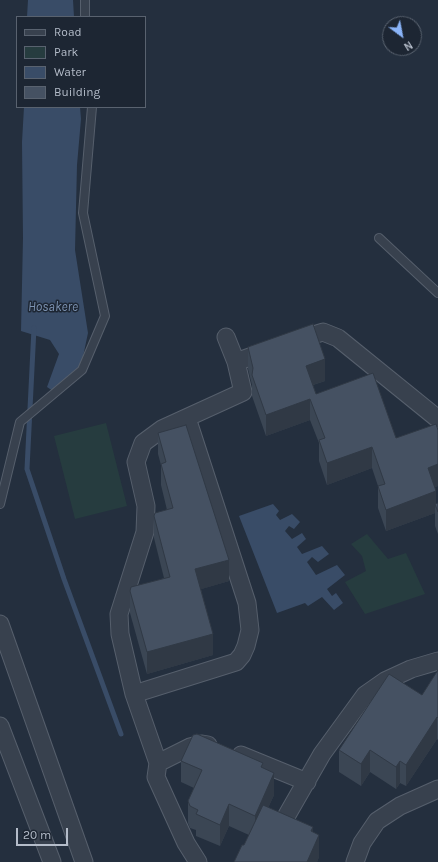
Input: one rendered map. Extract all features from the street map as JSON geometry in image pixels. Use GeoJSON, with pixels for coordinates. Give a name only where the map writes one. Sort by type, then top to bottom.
{"type":"FeatureCollection","features":[{"type":"Feature","properties":{"kind":"street"},"geometry":{"type":"LineString","coordinates":[[236,362],[282,344],[323,332],[338,338],[438,419]]}},
{"type":"Feature","properties":{"kind":"street"},"geometry":{"type":"LineString","coordinates":[[198,862],[186,843],[156,777],[158,762],[134,694],[120,634],[119,614],[144,532],[146,506],[136,462],[143,443],[162,429],[243,392],[236,362],[226,337]]}},
{"type":"Feature","properties":{"kind":"street"},"geometry":{"type":"LineString","coordinates":[[134,694],[236,662],[242,655],[246,646],[250,630],[247,603],[187,418]]}},
{"type":"Feature","properties":{"kind":"street"},"geometry":{"type":"LineString","coordinates":[[0,624],[15,671],[84,862]]}},
{"type":"Feature","properties":{"kind":"street"},"geometry":{"type":"LineString","coordinates":[[287,815],[308,782],[322,754],[365,695],[385,682],[411,669],[438,661]]}},
{"type":"Feature","properties":{"kind":"street"},"geometry":{"type":"LineString","coordinates":[[0,726],[52,862]]}},
{"type":"Feature","properties":{"kind":"street"},"geometry":{"type":"LineString","coordinates":[[158,762],[190,747],[202,744],[226,748],[308,782]]}},
{"type":"Feature","properties":{"kind":"street"},"geometry":{"type":"LineString","coordinates":[[355,862],[362,843],[377,822],[400,806],[438,789]]}},
{"type":"Feature","properties":{"kind":"lane"},"geometry":{"type":"LineString","coordinates":[[85,0],[85,16]]}},
{"type":"Feature","properties":{"kind":"lane"},"geometry":{"type":"LineString","coordinates":[[0,504],[20,422],[82,370],[105,316],[83,212],[92,108]]}},
{"type":"Feature","properties":{"kind":"lane"},"geometry":{"type":"LineString","coordinates":[[379,238],[438,293]]}},
{"type":"Feature","properties":{"kind":"green space"},"geometry":{"type":"Polygon","coordinates":[[[106,423],[127,506],[75,519],[54,436],[106,423]]]}},
{"type":"Feature","properties":{"kind":"green space"},"geometry":{"type":"Polygon","coordinates":[[[367,534],[388,559],[406,553],[425,594],[365,614],[345,582],[366,571],[362,556],[351,544],[367,534]]]}},
{"type":"Feature","properties":{"kind":"water"},"geometry":{"type":"Polygon","coordinates":[[[28,0],[73,0],[74,16],[27,16],[28,0]]]}},
{"type":"Feature","properties":{"kind":"water","name":"Hosakere"},"geometry":{"type":"Polygon","coordinates":[[[24,108],[80,108],[81,119],[77,165],[75,250],[88,333],[81,366],[53,391],[47,387],[59,354],[50,340],[21,331],[23,238],[22,142],[24,108]]]}},
{"type":"Feature","properties":{"kind":"water"},"geometry":{"type":"Polygon","coordinates":[[[273,504],[279,511],[276,515],[280,520],[292,514],[300,522],[294,529],[289,526],[285,531],[292,539],[302,533],[306,539],[297,547],[302,554],[322,546],[329,554],[318,562],[312,557],[307,562],[316,575],[337,565],[345,575],[327,589],[332,596],[336,593],[343,603],[334,610],[322,597],[308,606],[305,603],[277,613],[239,516],[273,504]]]}},
{"type":"Feature","properties":{"kind":"building"},"geometry":{"type":"Polygon","coordinates":[[[313,324],[325,359],[306,366],[316,394],[373,373],[396,438],[436,424],[438,430],[438,464],[428,468],[436,491],[386,510],[378,486],[385,484],[372,447],[327,463],[319,440],[325,438],[310,399],[266,415],[252,375],[253,368],[248,347],[313,324]]]}},
{"type":"Feature","properties":{"kind":"building"},"geometry":{"type":"Polygon","coordinates":[[[186,425],[229,560],[195,569],[213,634],[147,652],[130,591],[131,587],[170,577],[154,516],[155,513],[173,508],[161,464],[166,462],[158,433],[186,425]]]}},
{"type":"Feature","properties":{"kind":"building"},"geometry":{"type":"Polygon","coordinates":[[[438,503],[438,512],[435,504],[438,503]]]}},
{"type":"Feature","properties":{"kind":"building"},"geometry":{"type":"Polygon","coordinates":[[[438,670],[438,718],[437,717],[406,765],[400,761],[396,767],[370,750],[361,764],[339,750],[389,674],[422,695],[438,670]]]}},
{"type":"Feature","properties":{"kind":"building"},"geometry":{"type":"Polygon","coordinates":[[[197,734],[263,763],[261,767],[274,773],[255,816],[229,804],[220,825],[196,814],[198,810],[190,806],[188,801],[202,770],[181,761],[193,735],[197,734]]]}},
{"type":"Feature","properties":{"kind":"building"},"geometry":{"type":"Polygon","coordinates":[[[263,805],[313,827],[311,831],[319,835],[307,862],[234,862],[242,845],[244,845],[263,805]]]}},
{"type":"Feature","properties":{"kind":"waterway"},"geometry":{"type":"LineString","coordinates":[[34,328],[27,469],[64,579],[121,734]]}}]}
